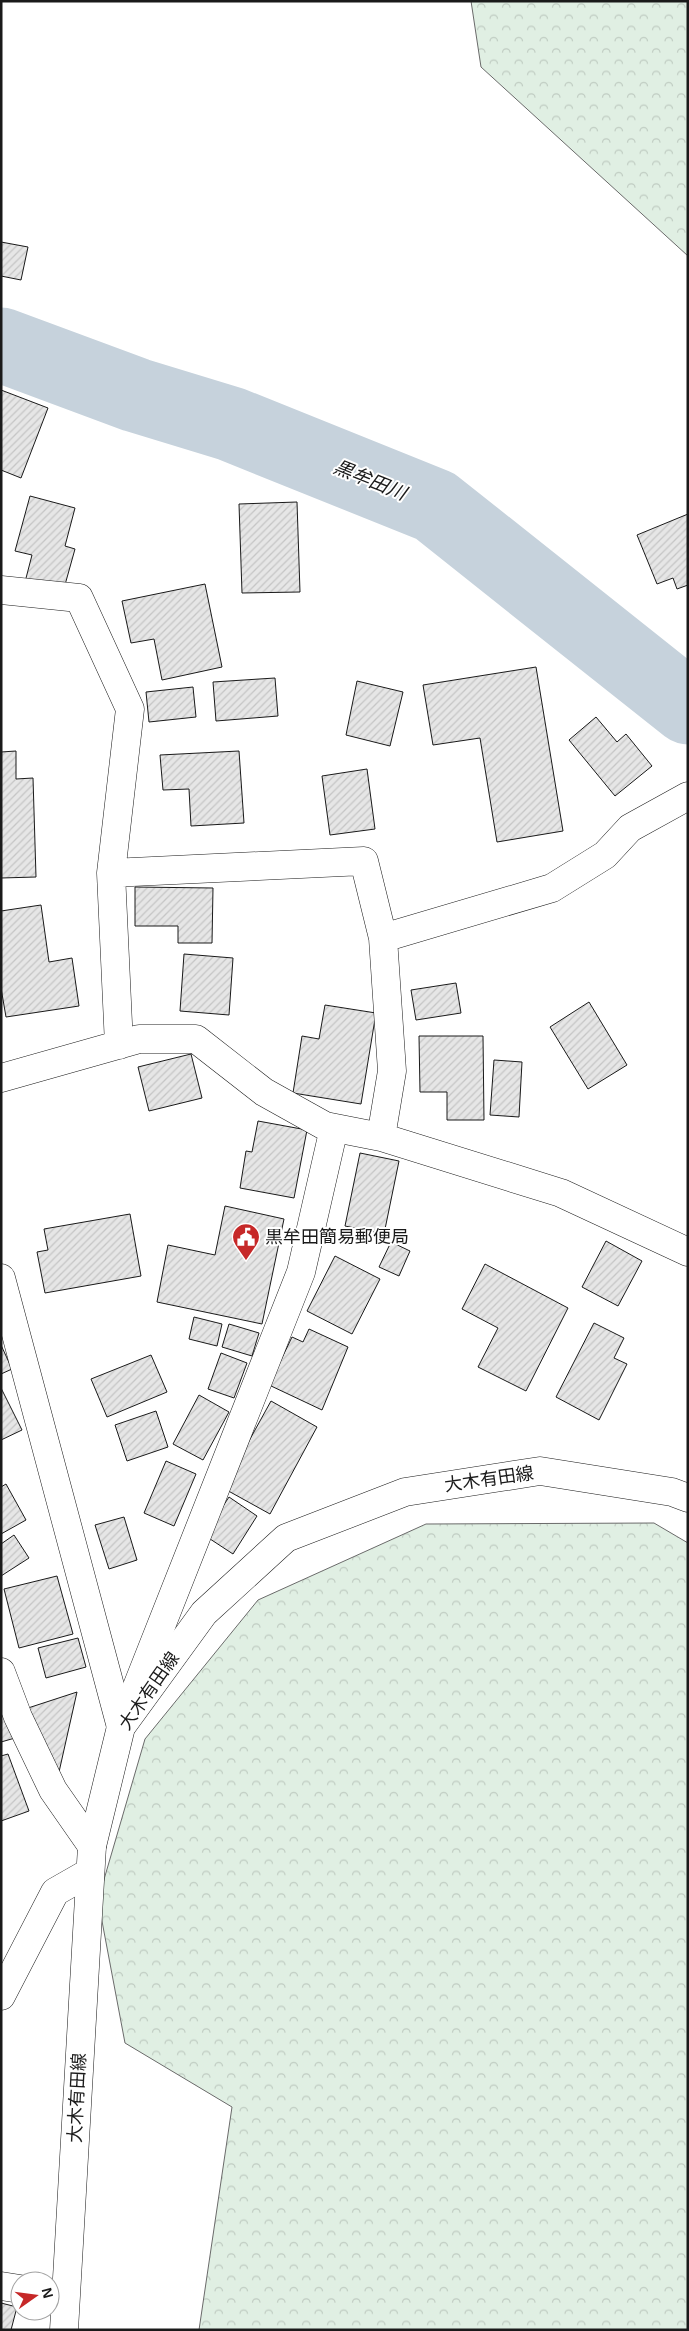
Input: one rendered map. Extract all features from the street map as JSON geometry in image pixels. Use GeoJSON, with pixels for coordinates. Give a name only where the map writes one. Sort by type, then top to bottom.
{"type":"FeatureCollection","features":[{"type":"Feature","properties":{"kind":"street"},"geometry":{"type":"LineString","coordinates":[[1,590],[79,598],[130,709],[111,873],[119,1045]]}},
{"type":"Feature","properties":{"kind":"street"},"geometry":{"type":"LineString","coordinates":[[383,938],[552,888],[605,856],[630,828],[688,796]]}},
{"type":"Feature","properties":{"kind":"street"},"geometry":{"type":"LineString","coordinates":[[111,873],[364,862],[383,938],[392,1072],[381,1137]]}},
{"type":"Feature","properties":{"kind":"street"},"geometry":{"type":"LineString","coordinates":[[1,1078],[139,1040],[196,1039],[264,1092],[325,1126],[381,1137],[560,1193],[688,1252]]}},
{"type":"Feature","properties":{"kind":"street"},"geometry":{"type":"LineString","coordinates":[[121,1727],[301,1272],[334,1128]]}},
{"type":"Feature","properties":{"kind":"street"},"geometry":{"type":"LineString","coordinates":[[1,1278],[121,1727]]}},
{"type":"Feature","properties":{"kind":"street","name":"大木有田線"},"geometry":{"type":"LineString","coordinates":[[60,2271],[91,1859],[121,1727],[204,1613],[286,1538],[405,1492],[540,1470],[672,1492],[688,1498]]}},
{"type":"Feature","properties":{"kind":"street"},"geometry":{"type":"LineString","coordinates":[[1,1672],[18,1716],[53,1790],[91,1859],[55,1892],[1,1996]]}},
{"type":"Feature","properties":{"kind":"street","name":"大木有田線"},"geometry":{"type":"LineString","coordinates":[[60,2307],[64,2330]]}},
{"type":"Feature","properties":{"kind":"green space"},"geometry":{"type":"Polygon","coordinates":[[[471,1],[688,1],[688,256],[481,67],[471,1]]]}},
{"type":"Feature","properties":{"kind":"green space"},"geometry":{"type":"Polygon","coordinates":[[[654,1523],[688,1543],[688,2330],[199,2330],[232,2107],[125,2043],[98,1900],[145,1739],[258,1600],[426,1524],[654,1523]]]}},
{"type":"Feature","properties":{"kind":"building"},"geometry":{"type":"Polygon","coordinates":[[[1,242],[28,247],[21,280],[1,276],[1,242]]]}},
{"type":"Feature","properties":{"kind":"building"},"geometry":{"type":"Polygon","coordinates":[[[1,390],[48,408],[21,478],[1,470],[1,390]]]}},
{"type":"Feature","properties":{"kind":"building"},"geometry":{"type":"Polygon","coordinates":[[[30,496],[75,508],[65,546],[75,549],[63,592],[25,582],[32,555],[15,551],[30,496]]]}},
{"type":"Feature","properties":{"kind":"building"},"geometry":{"type":"Polygon","coordinates":[[[297,502],[300,592],[242,593],[239,504],[297,502]]]}},
{"type":"Feature","properties":{"kind":"building"},"geometry":{"type":"Polygon","coordinates":[[[688,514],[688,585],[677,589],[673,578],[657,584],[637,535],[688,514]]]}},
{"type":"Feature","properties":{"kind":"building"},"geometry":{"type":"Polygon","coordinates":[[[205,584],[222,667],[162,680],[154,639],[131,643],[122,601],[205,584]]]}},
{"type":"Feature","properties":{"kind":"building"},"geometry":{"type":"Polygon","coordinates":[[[536,667],[563,831],[497,842],[480,738],[433,745],[423,685],[536,667]]]}},
{"type":"Feature","properties":{"kind":"building"},"geometry":{"type":"Polygon","coordinates":[[[275,678],[278,716],[216,721],[213,682],[275,678]]]}},
{"type":"Feature","properties":{"kind":"building"},"geometry":{"type":"Polygon","coordinates":[[[357,681],[403,692],[390,746],[346,735],[357,681]]]}},
{"type":"Feature","properties":{"kind":"building"},"geometry":{"type":"Polygon","coordinates":[[[193,687],[196,717],[149,722],[146,692],[193,687]]]}},
{"type":"Feature","properties":{"kind":"building"},"geometry":{"type":"Polygon","coordinates":[[[596,717],[617,742],[626,734],[652,766],[615,796],[569,740],[596,717]]]}},
{"type":"Feature","properties":{"kind":"building"},"geometry":{"type":"Polygon","coordinates":[[[16,751],[16,779],[33,778],[36,877],[1,878],[1,752],[16,751]]]}},
{"type":"Feature","properties":{"kind":"building"},"geometry":{"type":"Polygon","coordinates":[[[239,751],[244,823],[191,826],[189,789],[163,790],[160,755],[239,751]]]}},
{"type":"Feature","properties":{"kind":"building"},"geometry":{"type":"Polygon","coordinates":[[[367,769],[375,829],[330,835],[322,776],[367,769]]]}},
{"type":"Feature","properties":{"kind":"building"},"geometry":{"type":"Polygon","coordinates":[[[135,887],[213,888],[212,943],[178,943],[178,926],[135,926],[135,887]]]}},
{"type":"Feature","properties":{"kind":"building"},"geometry":{"type":"Polygon","coordinates":[[[41,905],[49,962],[72,958],[79,1006],[6,1017],[1,988],[1,911],[41,905]]]}},
{"type":"Feature","properties":{"kind":"building"},"geometry":{"type":"Polygon","coordinates":[[[184,954],[233,958],[229,1015],[180,1011],[184,954]]]}},
{"type":"Feature","properties":{"kind":"building"},"geometry":{"type":"Polygon","coordinates":[[[456,983],[461,1013],[416,1020],[411,990],[456,983]]]}},
{"type":"Feature","properties":{"kind":"building"},"geometry":{"type":"Polygon","coordinates":[[[589,1002],[627,1065],[588,1089],[550,1027],[589,1002]]]}},
{"type":"Feature","properties":{"kind":"building"},"geometry":{"type":"Polygon","coordinates":[[[325,1005],[376,1013],[361,1104],[293,1093],[302,1036],[319,1039],[325,1005]]]}},
{"type":"Feature","properties":{"kind":"building"},"geometry":{"type":"Polygon","coordinates":[[[419,1036],[483,1036],[484,1120],[447,1120],[447,1092],[420,1092],[419,1036]]]}},
{"type":"Feature","properties":{"kind":"building"},"geometry":{"type":"Polygon","coordinates":[[[191,1054],[202,1098],[149,1111],[138,1067],[191,1054]]]}},
{"type":"Feature","properties":{"kind":"building"},"geometry":{"type":"Polygon","coordinates":[[[494,1060],[522,1062],[519,1117],[490,1115],[494,1060]]]}},
{"type":"Feature","properties":{"kind":"building"},"geometry":{"type":"Polygon","coordinates":[[[258,1121],[307,1130],[294,1198],[240,1188],[246,1151],[252,1152],[258,1121]]]}},
{"type":"Feature","properties":{"kind":"building"},"geometry":{"type":"Polygon","coordinates":[[[360,1153],[399,1161],[384,1234],[345,1226],[360,1153]]]}},
{"type":"Feature","properties":{"kind":"building"},"geometry":{"type":"Polygon","coordinates":[[[225,1206],[284,1219],[262,1324],[157,1302],[168,1245],[215,1255],[225,1206]]]}},
{"type":"Feature","properties":{"kind":"building"},"geometry":{"type":"Polygon","coordinates":[[[130,1214],[141,1276],[45,1293],[37,1252],[48,1250],[44,1229],[130,1214]]]}},
{"type":"Feature","properties":{"kind":"building"},"geometry":{"type":"Polygon","coordinates":[[[606,1241],[642,1261],[618,1306],[582,1287],[606,1241]]]}},
{"type":"Feature","properties":{"kind":"building"},"geometry":{"type":"Polygon","coordinates":[[[391,1242],[410,1251],[399,1276],[379,1267],[391,1242]]]}},
{"type":"Feature","properties":{"kind":"building"},"geometry":{"type":"Polygon","coordinates":[[[335,1256],[380,1279],[352,1334],[307,1311],[335,1256]]]}},
{"type":"Feature","properties":{"kind":"building"},"geometry":{"type":"Polygon","coordinates":[[[485,1264],[568,1308],[526,1391],[478,1367],[498,1328],[462,1309],[485,1264]]]}},
{"type":"Feature","properties":{"kind":"building"},"geometry":{"type":"Polygon","coordinates":[[[194,1317],[222,1324],[217,1346],[189,1339],[194,1317]]]}},
{"type":"Feature","properties":{"kind":"building"},"geometry":{"type":"Polygon","coordinates":[[[594,1323],[624,1338],[614,1358],[627,1364],[599,1420],[556,1397],[594,1323]]]}},
{"type":"Feature","properties":{"kind":"building"},"geometry":{"type":"Polygon","coordinates":[[[229,1324],[259,1333],[252,1356],[222,1347],[229,1324]]]}},
{"type":"Feature","properties":{"kind":"building"},"geometry":{"type":"Polygon","coordinates":[[[309,1329],[348,1347],[322,1410],[269,1385],[292,1337],[303,1342],[309,1329]]]}},
{"type":"Feature","properties":{"kind":"building"},"geometry":{"type":"Polygon","coordinates":[[[1,1345],[12,1369],[1,1374],[1,1345]]]}},
{"type":"Feature","properties":{"kind":"building"},"geometry":{"type":"Polygon","coordinates":[[[221,1353],[247,1363],[234,1398],[208,1389],[221,1353]]]}},
{"type":"Feature","properties":{"kind":"building"},"geometry":{"type":"Polygon","coordinates":[[[151,1355],[167,1392],[107,1417],[91,1379],[151,1355]]]}},
{"type":"Feature","properties":{"kind":"building"},"geometry":{"type":"Polygon","coordinates":[[[1,1388],[22,1430],[1,1440],[1,1388]]]}},
{"type":"Feature","properties":{"kind":"building"},"geometry":{"type":"Polygon","coordinates":[[[199,1395],[229,1412],[203,1460],[173,1444],[199,1395]]]}},
{"type":"Feature","properties":{"kind":"building"},"geometry":{"type":"Polygon","coordinates":[[[271,1401],[317,1427],[270,1514],[223,1488],[271,1401]]]}},
{"type":"Feature","properties":{"kind":"building"},"geometry":{"type":"Polygon","coordinates":[[[156,1411],[168,1447],[127,1461],[115,1425],[156,1411]]]}},
{"type":"Feature","properties":{"kind":"building"},"geometry":{"type":"Polygon","coordinates":[[[166,1461],[196,1474],[174,1526],[144,1513],[166,1461]]]}},
{"type":"Feature","properties":{"kind":"building"},"geometry":{"type":"Polygon","coordinates":[[[6,1484],[26,1520],[1,1534],[1,1487],[6,1484]]]}},
{"type":"Feature","properties":{"kind":"building"},"geometry":{"type":"Polygon","coordinates":[[[229,1497],[257,1516],[233,1554],[204,1535],[229,1497]]]}},
{"type":"Feature","properties":{"kind":"building"},"geometry":{"type":"Polygon","coordinates":[[[124,1517],[137,1560],[109,1569],[95,1525],[124,1517]]]}},
{"type":"Feature","properties":{"kind":"building"},"geometry":{"type":"Polygon","coordinates":[[[14,1535],[29,1558],[1,1576],[1,1544],[14,1535]]]}},
{"type":"Feature","properties":{"kind":"building"},"geometry":{"type":"Polygon","coordinates":[[[57,1576],[73,1634],[19,1648],[4,1589],[57,1576]]]}},
{"type":"Feature","properties":{"kind":"building"},"geometry":{"type":"Polygon","coordinates":[[[78,1638],[86,1667],[46,1678],[38,1648],[78,1638]]]}},
{"type":"Feature","properties":{"kind":"building"},"geometry":{"type":"Polygon","coordinates":[[[77,1692],[59,1772],[25,1709],[77,1692]]]}},
{"type":"Feature","properties":{"kind":"building"},"geometry":{"type":"Polygon","coordinates":[[[1,1694],[15,1738],[1,1742],[1,1694]]]}},
{"type":"Feature","properties":{"kind":"building"},"geometry":{"type":"Polygon","coordinates":[[[8,1754],[29,1811],[1,1821],[1,1756],[8,1754]]]}},
{"type":"Feature","properties":{"kind":"building"},"geometry":{"type":"Polygon","coordinates":[[[1,2303],[10,2305],[10,2321],[13,2321],[11,2330],[1,2330],[1,2303]]]}},
{"type":"Feature","properties":{"kind":"waterway","name":"黒牟田川"},"geometry":{"type":"LineString","coordinates":[[1,345],[136,395],[231,424],[435,506],[688,707]]}},
{"type":"Feature","properties":{"kind":"place","name":"黒牟田簡易郵便局"},"geometry":{"type":"Point","coordinates":[246,1261]}}]}
